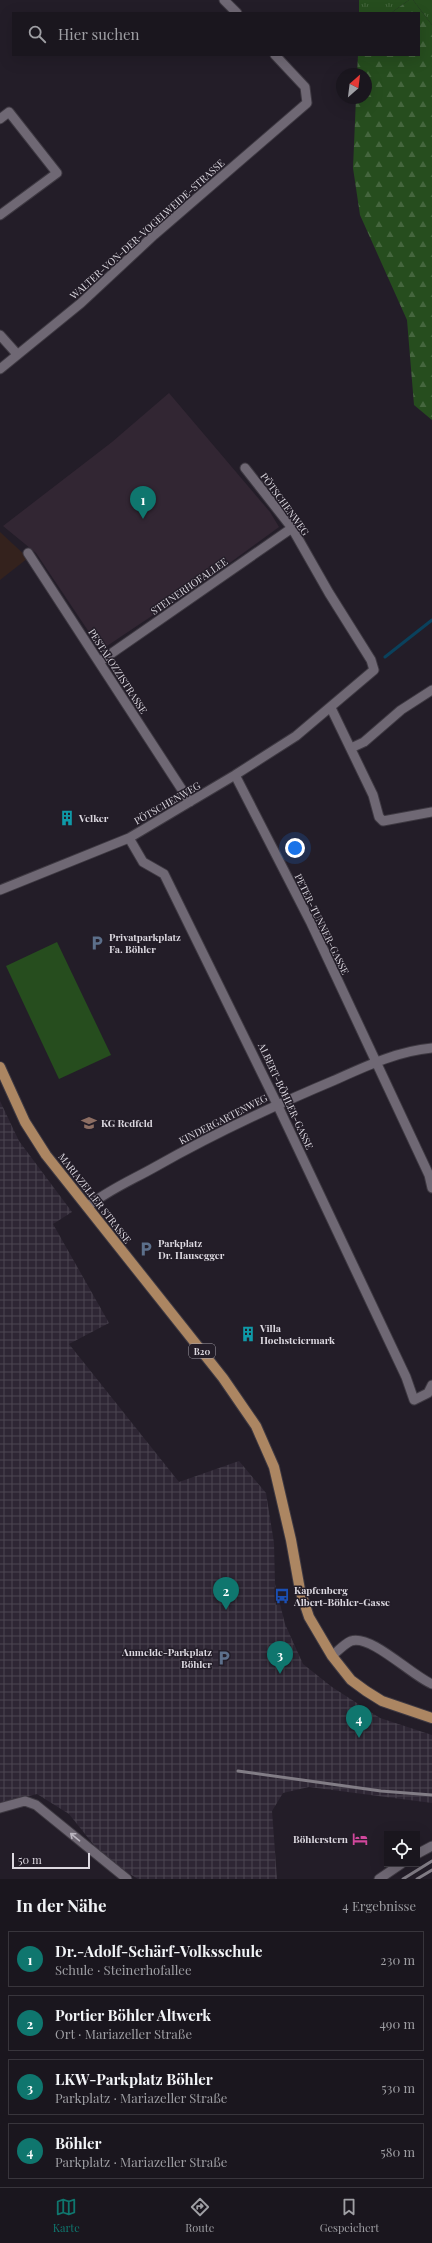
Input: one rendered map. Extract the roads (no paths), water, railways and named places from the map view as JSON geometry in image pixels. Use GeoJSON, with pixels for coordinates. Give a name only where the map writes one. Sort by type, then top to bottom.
{"type":"FeatureCollection","features":[{"type":"Feature","properties":{"kind":"main road","name":"MARIAZELLER STRASSE"},"geometry":{"type":"LineString","coordinates":[[0,1067],[34,1138],[223,1378],[256,1426],[267,1447],[281,1491],[300,1590],[309,1617],[332,1656],[351,1680],[366,1692],[382,1701],[432,1718]]}},
{"type":"Feature","properties":{"kind":"street"},"geometry":{"type":"LineString","coordinates":[[224,0],[236,12]]}},
{"type":"Feature","properties":{"kind":"street","name":"WALTER-VON-DER-VOGELWEIDE-STRASSE"},"geometry":{"type":"LineString","coordinates":[[0,369],[81,303],[154,235],[307,103],[305,87],[277,56]]}},
{"type":"Feature","properties":{"kind":"street"},"geometry":{"type":"LineString","coordinates":[[0,119],[9,112],[56,173],[0,215]]}},
{"type":"Feature","properties":{"kind":"street"},"geometry":{"type":"LineString","coordinates":[[0,335],[17,354]]}},
{"type":"Feature","properties":{"kind":"street","name":"PÖTSCHENWEG"},"geometry":{"type":"LineString","coordinates":[[0,890],[129,838],[235,775],[296,736],[331,708],[374,670],[371,660],[329,593],[292,528],[244,468]]}},
{"type":"Feature","properties":{"kind":"street","name":"STEINERHOFALLEE"},"geometry":{"type":"LineString","coordinates":[[99,662],[292,528]]}},
{"type":"Feature","properties":{"kind":"street","name":"PESTALOZZISTRASSE"},"geometry":{"type":"LineString","coordinates":[[28,553],[190,802]]}},
{"type":"Feature","properties":{"kind":"street"},"geometry":{"type":"LineString","coordinates":[[351,748],[364,742],[401,710],[432,690]]}},
{"type":"Feature","properties":{"kind":"street"},"geometry":{"type":"LineString","coordinates":[[331,708],[373,795],[379,817],[383,821],[432,812]]}},
{"type":"Feature","properties":{"kind":"street","name":"PETER-TUNNER-GASSE"},"geometry":{"type":"LineString","coordinates":[[235,775],[311,923],[429,1175],[432,1188]]}},
{"type":"Feature","properties":{"kind":"street","name":"ALBERT-BÖHLER-GASSE"},"geometry":{"type":"LineString","coordinates":[[129,838],[144,862],[164,874],[277,1104],[406,1377],[414,1400],[428,1393],[432,1385]]}},
{"type":"Feature","properties":{"kind":"street"},"geometry":{"type":"LineString","coordinates":[[376,1062],[397,1054],[432,1048]]}},
{"type":"Feature","properties":{"kind":"street","name":"KINDERGARTENWEG"},"geometry":{"type":"LineString","coordinates":[[87,1207],[102,1196],[185,1150],[277,1104],[376,1062]]}},
{"type":"Feature","properties":{"kind":"street"},"geometry":{"type":"LineString","coordinates":[[332,1656],[346,1644],[360,1640],[370,1643],[415,1675],[432,1684]]}},
{"type":"Feature","properties":{"kind":"street"},"geometry":{"type":"LineString","coordinates":[[0,1808],[25,1801],[36,1804],[127,1879]]}},
{"type":"Feature","properties":{"kind":"street"},"geometry":{"type":"LineString","coordinates":[[420,1852],[432,1846]]}},
{"type":"Feature","properties":{"kind":"street"},"geometry":{"type":"LineString","coordinates":[[379,1879],[397,1867]]}},
{"type":"Feature","properties":{"kind":"waterway"},"geometry":{"type":"LineString","coordinates":[[385,657],[432,620]]}},
{"type":"Feature","properties":{"kind":"railway"},"geometry":{"type":"LineString","coordinates":[[238,1771],[381,1791],[432,1795]]}},
{"type":"Feature","properties":{"kind":"railway"},"geometry":{"type":"LineString","coordinates":[[403,1879],[432,1861]]}},
{"type":"Feature","properties":{"kind":"railway"},"geometry":{"type":"LineString","coordinates":[[417,1879],[432,1870]]}},
{"type":"Feature","properties":{"kind":"place","name":"Dr.-Adolf-Schärf-Volksschule"},"geometry":{"type":"Point","coordinates":[143,519]}},
{"type":"Feature","properties":{"kind":"place","name":"Velker"},"geometry":{"type":"Point","coordinates":[67,818]}},
{"type":"Feature","properties":{"kind":"place","name":"Privatparkplatz Fa. Böhler"},"geometry":{"type":"Point","coordinates":[97,943]}},
{"type":"Feature","properties":{"kind":"place","name":"KG Redfeld"},"geometry":{"type":"Point","coordinates":[89,1123]}},
{"type":"Feature","properties":{"kind":"place","name":"Parkplatz Dr. Hausegger"},"geometry":{"type":"Point","coordinates":[146,1249]}},
{"type":"Feature","properties":{"kind":"place","name":"Villa Hochsteiermark"},"geometry":{"type":"Point","coordinates":[248,1334]}},
{"type":"Feature","properties":{"kind":"place","name":"Kapfenberg Albert-Böhler-Gasse"},"geometry":{"type":"Point","coordinates":[282,1596]}},
{"type":"Feature","properties":{"kind":"place","name":"Portier Böhler Altwerk"},"geometry":{"type":"Point","coordinates":[226,1610]}},
{"type":"Feature","properties":{"kind":"place","name":"Anmelde-Parkplatz Böhler"},"geometry":{"type":"Point","coordinates":[224,1658]}},
{"type":"Feature","properties":{"kind":"place","name":"LKW-Parkplatz Böhler"},"geometry":{"type":"Point","coordinates":[280,1674]}},
{"type":"Feature","properties":{"kind":"place","name":"Böhler"},"geometry":{"type":"Point","coordinates":[359,1738]}},
{"type":"Feature","properties":{"kind":"place","name":"Böhlerstern"},"geometry":{"type":"Point","coordinates":[360,1839]}}]}
